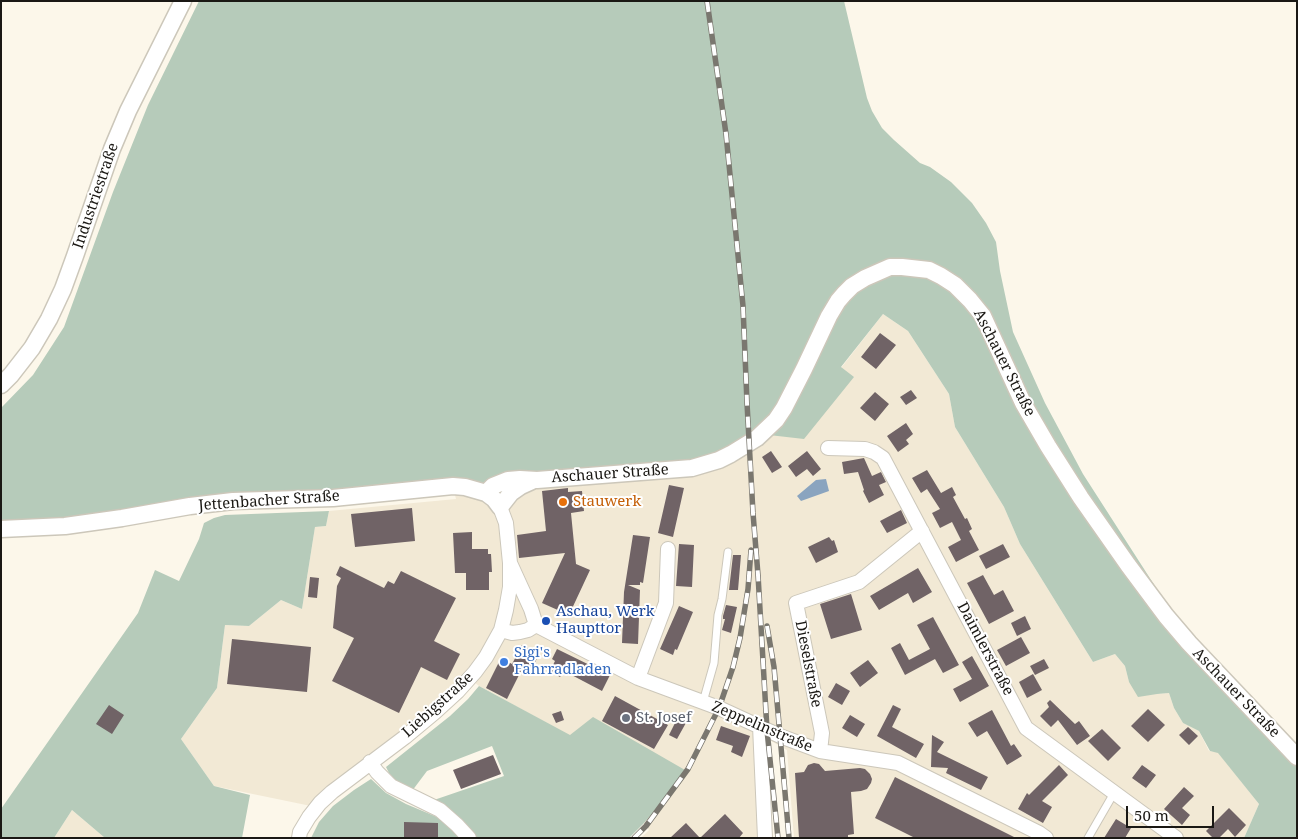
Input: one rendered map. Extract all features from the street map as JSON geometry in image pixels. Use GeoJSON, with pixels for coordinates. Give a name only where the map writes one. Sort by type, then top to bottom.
{"type":"FeatureCollection","features":[{"type":"Feature","properties":{"kind":"street","name":"Industriestraße"},"geometry":{"type":"LineString","coordinates":[[1,385],[32,348],[63,289],[112,149],[128,111],[183,1]]}},
{"type":"Feature","properties":{"kind":"street","name":"Aschauer Straße"},"geometry":{"type":"LineString","coordinates":[[486,493],[493,486],[508,480],[537,480],[692,468],[731,454],[757,438],[776,420],[804,369],[829,316],[844,294],[864,278],[890,268],[902,267],[929,270],[955,285],[983,316],[1023,403],[1048,446],[1081,498],[1166,616],[1189,643],[1297,757]]}},
{"type":"Feature","properties":{"kind":"street","name":"Daimlerstraße"},"geometry":{"type":"LineString","coordinates":[[828,448],[865,449],[883,458],[1026,728],[1176,838]]}},
{"type":"Feature","properties":{"kind":"street","name":"Aschauer Straße"},"geometry":{"type":"LineString","coordinates":[[500,507],[511,493],[521,486],[537,480]]}},
{"type":"Feature","properties":{"kind":"street","name":"Jettenbacher Straße"},"geometry":{"type":"LineString","coordinates":[[1,529],[66,526],[233,501],[333,498],[453,486],[465,486],[486,493],[500,507]]}},
{"type":"Feature","properties":{"kind":"street","name":"Liebigstraße"},"geometry":{"type":"LineString","coordinates":[[299,838],[300,832],[309,816],[320,803],[405,736],[458,691],[486,657],[501,630],[510,587],[506,523],[500,507]]}},
{"type":"Feature","properties":{"kind":"street","name":"Dieselstraße"},"geometry":{"type":"LineString","coordinates":[[820,752],[822,733],[796,603],[859,582],[922,530]]}},
{"type":"Feature","properties":{"kind":"street"},"geometry":{"type":"LineString","coordinates":[[638,678],[666,603],[668,549]]}},
{"type":"Feature","properties":{"kind":"street"},"geometry":{"type":"LineString","coordinates":[[501,630],[512,633],[520,632],[536,625],[510,563]]}},
{"type":"Feature","properties":{"kind":"street","name":"Zeppelinstraße"},"geometry":{"type":"LineString","coordinates":[[536,625],[638,678],[719,708],[820,752],[898,763],[1046,838]]}},
{"type":"Feature","properties":{"kind":"street"},"geometry":{"type":"LineString","coordinates":[[760,726],[765,838]]}},
{"type":"Feature","properties":{"kind":"street"},"geometry":{"type":"LineString","coordinates":[[370,762],[391,786],[440,810],[469,838]]}},
{"type":"Feature","properties":{"kind":"lane"},"geometry":{"type":"LineString","coordinates":[[703,702],[714,663],[718,615],[728,552]]}},
{"type":"Feature","properties":{"kind":"lane"},"geometry":{"type":"LineString","coordinates":[[1088,838],[1114,793]]}},
{"type":"Feature","properties":{"kind":"shaded area"},"geometry":{"type":"Polygon","coordinates":[[[883,314],[908,331],[949,394],[955,427],[1004,507],[1020,544],[1093,662],[1115,654],[1125,666],[1129,682],[1157,694],[1169,693],[1174,708],[1183,723],[1199,731],[1209,751],[1218,752],[1259,804],[1244,838],[794,838],[787,750],[757,733],[759,838],[641,838],[649,830],[644,823],[629,837],[570,736],[479,686],[466,675],[428,710],[311,806],[214,786],[181,739],[217,688],[225,625],[249,626],[281,600],[302,609],[315,527],[326,526],[329,511],[456,499],[451,479],[853,378],[841,368],[883,314]]]}},
{"type":"Feature","properties":{"kind":"shaded area"},"geometry":{"type":"Polygon","coordinates":[[[72,810],[105,838],[54,838],[72,810]]]}},
{"type":"Feature","properties":{"kind":"green space"},"geometry":{"type":"Polygon","coordinates":[[[199,1],[844,1],[867,98],[872,111],[882,128],[894,140],[920,163],[930,167],[951,182],[972,203],[986,223],[996,242],[1013,332],[1045,403],[1083,474],[1171,611],[1133,561],[1087,494],[948,273],[862,272],[781,406],[764,427],[708,461],[507,479],[480,484],[64,521],[1,521],[1,408],[33,375],[64,327],[113,192],[148,105],[199,1]]]}},
{"type":"Feature","properties":{"kind":"green space"},"geometry":{"type":"Polygon","coordinates":[[[897,272],[928,277],[950,289],[979,321],[1077,501],[1297,764],[1297,838],[1244,838],[1259,804],[1218,753],[1210,751],[1199,731],[1183,723],[1174,708],[1169,693],[1138,697],[1129,682],[1125,666],[1115,654],[1093,662],[1020,544],[1004,507],[955,427],[949,394],[908,331],[883,314],[841,367],[854,377],[804,439],[769,435],[822,340],[851,294],[897,272]]]}},
{"type":"Feature","properties":{"kind":"green space"},"geometry":{"type":"Polygon","coordinates":[[[329,511],[326,526],[315,527],[302,609],[281,600],[249,626],[225,625],[217,688],[181,739],[214,786],[250,795],[242,838],[105,838],[72,810],[54,838],[1,838],[1,809],[138,613],[155,570],[179,581],[199,539],[204,523],[214,518],[225,515],[329,511]]]}},
{"type":"Feature","properties":{"kind":"green space"},"geometry":{"type":"Polygon","coordinates":[[[479,686],[570,735],[593,717],[685,770],[666,797],[629,838],[477,838],[461,820],[434,800],[504,776],[492,746],[427,771],[412,791],[396,781],[386,767],[450,716],[479,686]]]}},
{"type":"Feature","properties":{"kind":"green space"},"geometry":{"type":"Polygon","coordinates":[[[371,779],[386,793],[437,817],[453,827],[461,838],[311,838],[319,822],[333,806],[371,779]]]}},
{"type":"Feature","properties":{"kind":"water"},"geometry":{"type":"Polygon","coordinates":[[[826,479],[829,491],[801,501],[797,496],[816,480],[826,479]]]}},
{"type":"Feature","properties":{"kind":"building"},"geometry":{"type":"Polygon","coordinates":[[[880,333],[896,345],[876,369],[861,357],[880,333]]]}},
{"type":"Feature","properties":{"kind":"building"},"geometry":{"type":"Polygon","coordinates":[[[911,390],[917,398],[906,405],[900,397],[911,390]]]}},
{"type":"Feature","properties":{"kind":"building"},"geometry":{"type":"Polygon","coordinates":[[[875,392],[889,404],[875,421],[860,408],[875,392]]]}},
{"type":"Feature","properties":{"kind":"building"},"geometry":{"type":"Polygon","coordinates":[[[906,423],[913,434],[906,440],[909,444],[898,452],[887,436],[906,423]]]}},
{"type":"Feature","properties":{"kind":"building"},"geometry":{"type":"Polygon","coordinates":[[[771,451],[782,467],[772,473],[762,457],[771,451]]]}},
{"type":"Feature","properties":{"kind":"building"},"geometry":{"type":"Polygon","coordinates":[[[807,451],[821,469],[813,476],[807,469],[796,477],[788,466],[807,451]]]}},
{"type":"Feature","properties":{"kind":"building"},"geometry":{"type":"Polygon","coordinates":[[[864,458],[872,476],[881,472],[886,482],[879,485],[884,495],[869,503],[863,491],[858,472],[844,474],[842,462],[864,458]]]}},
{"type":"Feature","properties":{"kind":"building"},"geometry":{"type":"Polygon","coordinates":[[[927,470],[941,493],[952,487],[956,495],[953,497],[965,519],[967,518],[972,529],[969,531],[979,550],[956,562],[948,547],[961,540],[952,522],[940,528],[932,513],[940,509],[927,489],[921,493],[912,478],[927,470]]]}},
{"type":"Feature","properties":{"kind":"building"},"geometry":{"type":"Polygon","coordinates":[[[669,485],[684,488],[673,537],[658,533],[669,485]]]}},
{"type":"Feature","properties":{"kind":"building"},"geometry":{"type":"Polygon","coordinates":[[[568,488],[568,492],[582,491],[584,511],[571,513],[576,564],[590,570],[569,615],[542,603],[565,553],[519,558],[517,535],[546,531],[542,491],[568,488]]]}},
{"type":"Feature","properties":{"kind":"building"},"geometry":{"type":"Polygon","coordinates":[[[412,508],[415,541],[355,547],[351,514],[412,508]]]}},
{"type":"Feature","properties":{"kind":"building"},"geometry":{"type":"Polygon","coordinates":[[[901,510],[907,523],[887,533],[880,521],[901,510]]]}},
{"type":"Feature","properties":{"kind":"building"},"geometry":{"type":"Polygon","coordinates":[[[472,532],[472,549],[488,549],[488,554],[491,554],[492,572],[489,572],[489,590],[466,590],[466,573],[455,573],[453,533],[472,532]]]}},
{"type":"Feature","properties":{"kind":"building"},"geometry":{"type":"Polygon","coordinates":[[[633,535],[650,537],[643,583],[640,582],[640,585],[628,585],[640,590],[638,644],[622,643],[624,592],[633,535]]]}},
{"type":"Feature","properties":{"kind":"building"},"geometry":{"type":"Polygon","coordinates":[[[829,537],[832,541],[834,540],[838,552],[816,563],[808,547],[829,537]]]}},
{"type":"Feature","properties":{"kind":"building"},"geometry":{"type":"Polygon","coordinates":[[[679,544],[694,545],[692,587],[676,586],[679,544]]]}},
{"type":"Feature","properties":{"kind":"building"},"geometry":{"type":"Polygon","coordinates":[[[1003,544],[1010,557],[986,569],[979,556],[1003,544]]]}},
{"type":"Feature","properties":{"kind":"building"},"geometry":{"type":"Polygon","coordinates":[[[733,555],[741,555],[738,590],[729,590],[733,555]]]}},
{"type":"Feature","properties":{"kind":"building"},"geometry":{"type":"Polygon","coordinates":[[[340,566],[384,588],[388,581],[394,584],[401,571],[456,598],[434,641],[460,654],[447,680],[421,667],[399,713],[332,681],[354,638],[333,628],[337,586],[341,578],[336,575],[340,566]]]}},
{"type":"Feature","properties":{"kind":"building"},"geometry":{"type":"Polygon","coordinates":[[[918,568],[932,592],[913,603],[908,593],[879,610],[870,596],[918,568]]]}},
{"type":"Feature","properties":{"kind":"building"},"geometry":{"type":"Polygon","coordinates":[[[983,575],[994,595],[1003,590],[1014,611],[989,624],[967,583],[983,575]]]}},
{"type":"Feature","properties":{"kind":"building"},"geometry":{"type":"Polygon","coordinates":[[[310,577],[319,578],[317,598],[308,597],[310,577]]]}},
{"type":"Feature","properties":{"kind":"building"},"geometry":{"type":"Polygon","coordinates":[[[851,594],[862,630],[831,639],[820,604],[851,594]]]}},
{"type":"Feature","properties":{"kind":"building"},"geometry":{"type":"Polygon","coordinates":[[[726,605],[737,607],[731,633],[722,630],[726,605]]]}},
{"type":"Feature","properties":{"kind":"building"},"geometry":{"type":"Polygon","coordinates":[[[679,606],[693,612],[677,650],[675,649],[673,655],[660,649],[679,606]]]}},
{"type":"Feature","properties":{"kind":"building"},"geometry":{"type":"Polygon","coordinates":[[[1025,616],[1031,629],[1017,636],[1011,623],[1025,616]]]}},
{"type":"Feature","properties":{"kind":"building"},"geometry":{"type":"Polygon","coordinates":[[[933,617],[959,665],[943,673],[935,659],[905,675],[891,648],[900,643],[909,660],[930,649],[917,625],[933,617]]]}},
{"type":"Feature","properties":{"kind":"building"},"geometry":{"type":"Polygon","coordinates":[[[1021,637],[1030,653],[1006,666],[997,650],[1021,637]]]}},
{"type":"Feature","properties":{"kind":"building"},"geometry":{"type":"Polygon","coordinates":[[[232,639],[311,647],[307,692],[227,684],[232,639]]]}},
{"type":"Feature","properties":{"kind":"building"},"geometry":{"type":"Polygon","coordinates":[[[522,645],[539,654],[530,673],[522,669],[507,699],[486,688],[501,658],[512,664],[522,645]]]}},
{"type":"Feature","properties":{"kind":"building"},"geometry":{"type":"Polygon","coordinates":[[[557,649],[610,675],[602,691],[564,671],[560,677],[550,671],[555,661],[552,659],[557,649]]]}},
{"type":"Feature","properties":{"kind":"building"},"geometry":{"type":"Polygon","coordinates":[[[972,656],[989,686],[960,702],[953,689],[972,679],[962,662],[972,656]]]}},
{"type":"Feature","properties":{"kind":"building"},"geometry":{"type":"Polygon","coordinates":[[[1044,659],[1049,668],[1035,675],[1030,666],[1044,659]]]}},
{"type":"Feature","properties":{"kind":"building"},"geometry":{"type":"Polygon","coordinates":[[[868,660],[878,673],[860,687],[850,673],[868,660]]]}},
{"type":"Feature","properties":{"kind":"building"},"geometry":{"type":"Polygon","coordinates":[[[1033,674],[1042,690],[1027,698],[1019,682],[1033,674]]]}},
{"type":"Feature","properties":{"kind":"building"},"geometry":{"type":"Polygon","coordinates":[[[836,683],[850,691],[842,705],[828,697],[836,683]]]}},
{"type":"Feature","properties":{"kind":"building","name":"St. Josef"},"geometry":{"type":"Polygon","coordinates":[[[615,696],[668,725],[654,749],[602,721],[615,696]]]}},
{"type":"Feature","properties":{"kind":"building"},"geometry":{"type":"Polygon","coordinates":[[[1050,700],[1075,724],[1079,721],[1090,736],[1077,745],[1058,720],[1051,727],[1040,716],[1049,707],[1047,703],[1050,700]]]}},
{"type":"Feature","properties":{"kind":"building"},"geometry":{"type":"Polygon","coordinates":[[[109,705],[124,715],[112,734],[96,724],[109,705]]]}},
{"type":"Feature","properties":{"kind":"building"},"geometry":{"type":"Polygon","coordinates":[[[893,705],[901,709],[892,727],[924,744],[916,758],[877,736],[893,705]]]}},
{"type":"Feature","properties":{"kind":"building"},"geometry":{"type":"Polygon","coordinates":[[[1148,709],[1165,725],[1148,742],[1131,726],[1148,709]]]}},
{"type":"Feature","properties":{"kind":"building"},"geometry":{"type":"Polygon","coordinates":[[[992,710],[1011,746],[1014,744],[1022,756],[1007,765],[987,731],[977,737],[968,723],[992,710]]]}},
{"type":"Feature","properties":{"kind":"building"},"geometry":{"type":"Polygon","coordinates":[[[561,711],[564,720],[556,723],[552,714],[561,711]]]}},
{"type":"Feature","properties":{"kind":"building"},"geometry":{"type":"Polygon","coordinates":[[[850,715],[865,724],[857,737],[842,728],[850,715]]]}},
{"type":"Feature","properties":{"kind":"building"},"geometry":{"type":"Polygon","coordinates":[[[678,717],[687,721],[677,739],[669,735],[678,717]]]}},
{"type":"Feature","properties":{"kind":"building"},"geometry":{"type":"Polygon","coordinates":[[[721,726],[750,736],[742,757],[731,752],[733,746],[716,740],[721,726]]]}},
{"type":"Feature","properties":{"kind":"building"},"geometry":{"type":"Polygon","coordinates":[[[1188,727],[1198,736],[1189,745],[1179,735],[1188,727]]]}},
{"type":"Feature","properties":{"kind":"building"},"geometry":{"type":"Polygon","coordinates":[[[1102,729],[1121,748],[1108,761],[1088,741],[1102,729]]]}},
{"type":"Feature","properties":{"kind":"building"},"geometry":{"type":"Polygon","coordinates":[[[932,735],[944,742],[937,752],[988,777],[981,790],[946,773],[948,768],[931,767],[932,735]]]}},
{"type":"Feature","properties":{"kind":"building"},"geometry":{"type":"Polygon","coordinates":[[[493,755],[501,774],[461,789],[453,770],[493,755]]]}},
{"type":"Feature","properties":{"kind":"building"},"geometry":{"type":"Polygon","coordinates":[[[819,764],[825,771],[860,768],[865,769],[870,774],[872,779],[867,789],[851,792],[854,834],[848,835],[848,838],[799,838],[795,773],[804,772],[808,765],[819,764]]]}},
{"type":"Feature","properties":{"kind":"building"},"geometry":{"type":"Polygon","coordinates":[[[1059,765],[1068,775],[1042,801],[1052,807],[1043,823],[1018,809],[1027,793],[1029,795],[1059,765]]]}},
{"type":"Feature","properties":{"kind":"building"},"geometry":{"type":"Polygon","coordinates":[[[1142,765],[1156,775],[1146,788],[1132,778],[1142,765]]]}},
{"type":"Feature","properties":{"kind":"building"},"geometry":{"type":"Polygon","coordinates":[[[895,777],[1016,838],[915,838],[875,818],[895,777]]]}},
{"type":"Feature","properties":{"kind":"building"},"geometry":{"type":"Polygon","coordinates":[[[1184,787],[1194,796],[1182,808],[1190,815],[1182,825],[1164,809],[1184,787]]]}},
{"type":"Feature","properties":{"kind":"building"},"geometry":{"type":"Polygon","coordinates":[[[1229,808],[1246,825],[1235,837],[1228,829],[1219,838],[1213,838],[1206,831],[1229,808]]]}},
{"type":"Feature","properties":{"kind":"building"},"geometry":{"type":"Polygon","coordinates":[[[725,814],[743,833],[739,838],[700,838],[725,814]]]}},
{"type":"Feature","properties":{"kind":"building"},"geometry":{"type":"Polygon","coordinates":[[[1116,819],[1131,828],[1125,838],[1104,838],[1116,819]]]}},
{"type":"Feature","properties":{"kind":"building"},"geometry":{"type":"Polygon","coordinates":[[[404,822],[438,823],[438,838],[404,838],[404,822]]]}},
{"type":"Feature","properties":{"kind":"building"},"geometry":{"type":"Polygon","coordinates":[[[686,823],[700,838],[670,838],[686,823]]]}},
{"type":"Feature","properties":{"kind":"railway"},"geometry":{"type":"LineString","coordinates":[[707,1],[726,134],[743,306],[753,513],[767,730],[778,838]]}},
{"type":"Feature","properties":{"kind":"railway"},"geometry":{"type":"LineString","coordinates":[[634,838],[646,826],[688,769],[719,708],[733,667],[740,638],[748,589],[751,550]]}},
{"type":"Feature","properties":{"kind":"railway"},"geometry":{"type":"LineString","coordinates":[[767,626],[774,667],[789,838]]}},
{"type":"Feature","properties":{"kind":"place","name":"Stauwerk"},"geometry":{"type":"Point","coordinates":[563,502]}},
{"type":"Feature","properties":{"kind":"place","name":"Aschau, Werk Haupttor"},"geometry":{"type":"Point","coordinates":[546,621]}},
{"type":"Feature","properties":{"kind":"place","name":"Sigi's Fahrradladen"},"geometry":{"type":"Point","coordinates":[504,662]}},
{"type":"Feature","properties":{"kind":"place","name":"St. Josef"},"geometry":{"type":"Point","coordinates":[626,718]}}]}
